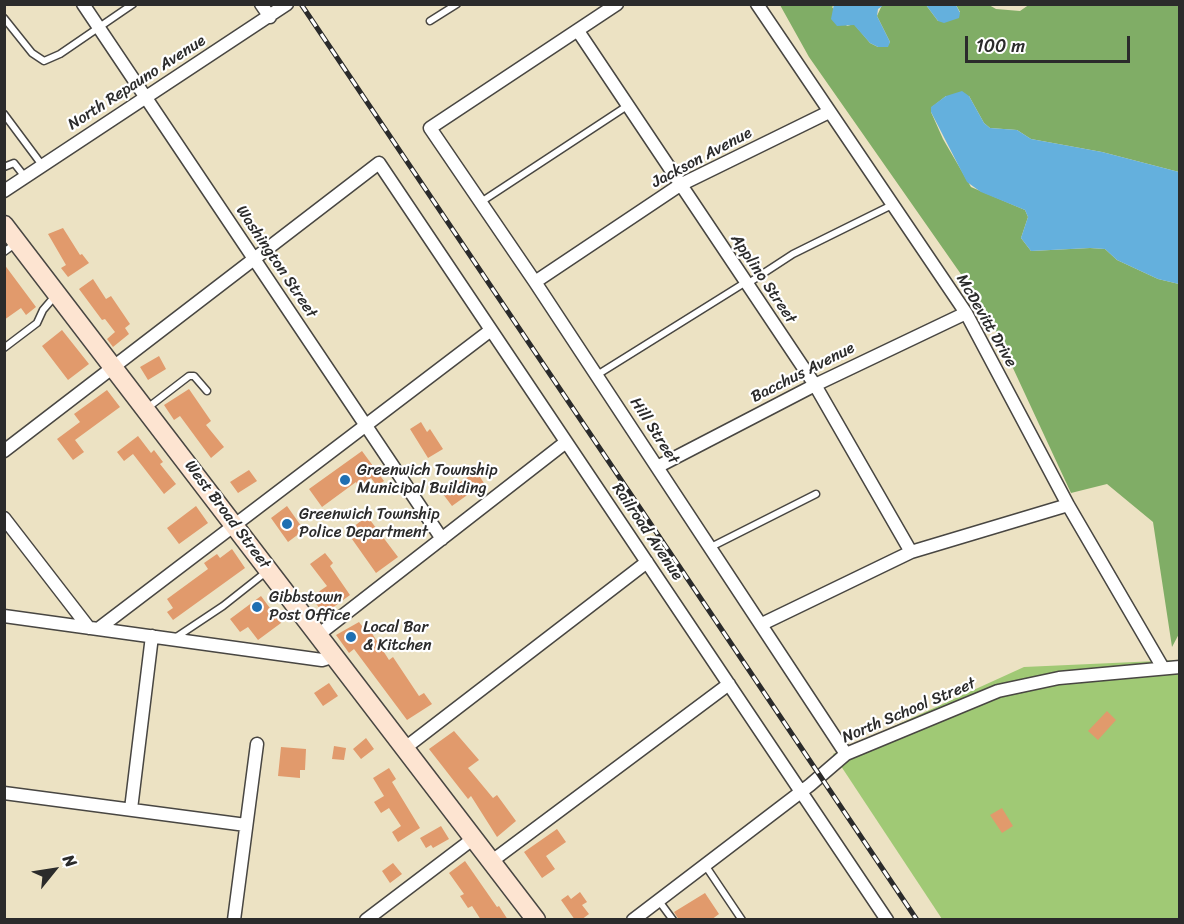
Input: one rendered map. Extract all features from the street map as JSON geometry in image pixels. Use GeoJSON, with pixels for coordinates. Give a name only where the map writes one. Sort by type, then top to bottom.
{"type":"FeatureCollection","features":[{"type":"Feature","properties":{"kind":"main road","name":"West Broad Street"},"geometry":{"type":"LineString","coordinates":[[4,225],[11,247],[57,294],[536,920]]}},
{"type":"Feature","properties":{"kind":"street","name":"Washington Street"},"geometry":{"type":"LineString","coordinates":[[83,4],[442,538]]}},
{"type":"Feature","properties":{"kind":"street"},"geometry":{"type":"LineString","coordinates":[[261,4],[270,17]]}},
{"type":"Feature","properties":{"kind":"street","name":"North Repauno Avenue"},"geometry":{"type":"LineString","coordinates":[[4,190],[287,4]]}},
{"type":"Feature","properties":{"kind":"street"},"geometry":{"type":"LineString","coordinates":[[578,31],[616,4]]}},
{"type":"Feature","properties":{"kind":"street","name":"McDevitt Drive"},"geometry":{"type":"LineString","coordinates":[[757,4],[966,312],[1068,505],[1162,668]]}},
{"type":"Feature","properties":{"kind":"street","name":"Applino Street"},"geometry":{"type":"LineString","coordinates":[[578,31],[815,385],[911,552]]}},
{"type":"Feature","properties":{"kind":"street","name":"Hill Street"},"geometry":{"type":"LineString","coordinates":[[578,31],[430,128],[536,282],[846,754]]}},
{"type":"Feature","properties":{"kind":"street","name":"Jackson Avenue"},"geometry":{"type":"LineString","coordinates":[[536,282],[680,185],[829,112]]}},
{"type":"Feature","properties":{"kind":"street","name":"Railroad Avenue"},"geometry":{"type":"LineString","coordinates":[[254,258],[379,163],[887,920]]}},
{"type":"Feature","properties":{"kind":"street"},"geometry":{"type":"LineString","coordinates":[[4,451],[254,258]]}},
{"type":"Feature","properties":{"kind":"street","name":"Bacchus Avenue"},"geometry":{"type":"LineString","coordinates":[[657,467],[815,385],[966,312]]}},
{"type":"Feature","properties":{"kind":"street"},"geometry":{"type":"LineString","coordinates":[[94,628],[235,525],[491,330]]}},
{"type":"Feature","properties":{"kind":"street"},"geometry":{"type":"LineString","coordinates":[[318,635],[566,442]]}},
{"type":"Feature","properties":{"kind":"street"},"geometry":{"type":"LineString","coordinates":[[762,624],[911,552],[1068,505]]}},
{"type":"Feature","properties":{"kind":"street"},"geometry":{"type":"LineString","coordinates":[[4,518],[94,628]]}},
{"type":"Feature","properties":{"kind":"street"},"geometry":{"type":"LineString","coordinates":[[405,748],[647,562]]}},
{"type":"Feature","properties":{"kind":"street"},"geometry":{"type":"LineString","coordinates":[[4,616],[322,660],[335,656]]}},
{"type":"Feature","properties":{"kind":"street"},"geometry":{"type":"LineString","coordinates":[[131,809],[152,636]]}},
{"type":"Feature","properties":{"kind":"street","name":"North School Street"},"geometry":{"type":"LineString","coordinates":[[633,920],[801,792],[846,754],[998,691],[1059,678],[1179,667]]}},
{"type":"Feature","properties":{"kind":"street"},"geometry":{"type":"LineString","coordinates":[[492,861],[729,684]]}},
{"type":"Feature","properties":{"kind":"street"},"geometry":{"type":"LineString","coordinates":[[234,920],[257,744]]}},
{"type":"Feature","properties":{"kind":"street"},"geometry":{"type":"LineString","coordinates":[[4,793],[246,825]]}},
{"type":"Feature","properties":{"kind":"street"},"geometry":{"type":"LineString","coordinates":[[366,920],[474,838]]}},
{"type":"Feature","properties":{"kind":"lane"},"geometry":{"type":"LineString","coordinates":[[4,18],[32,53],[44,61],[60,54],[133,4]]}},
{"type":"Feature","properties":{"kind":"lane"},"geometry":{"type":"LineString","coordinates":[[430,21],[457,4]]}},
{"type":"Feature","properties":{"kind":"lane"},"geometry":{"type":"LineString","coordinates":[[481,202],[627,106]]}},
{"type":"Feature","properties":{"kind":"lane"},"geometry":{"type":"LineString","coordinates":[[4,114],[42,165]]}},
{"type":"Feature","properties":{"kind":"lane"},"geometry":{"type":"LineString","coordinates":[[4,167],[14,163],[25,177]]}},
{"type":"Feature","properties":{"kind":"lane"},"geometry":{"type":"LineString","coordinates":[[597,375],[793,254],[892,205]]}},
{"type":"Feature","properties":{"kind":"lane"},"geometry":{"type":"LineString","coordinates":[[4,348],[37,323],[43,310],[57,294]]}},
{"type":"Feature","properties":{"kind":"lane"},"geometry":{"type":"LineString","coordinates":[[146,410],[189,376],[194,376],[207,391]]}},
{"type":"Feature","properties":{"kind":"lane"},"geometry":{"type":"LineString","coordinates":[[711,547],[816,494]]}},
{"type":"Feature","properties":{"kind":"lane"},"geometry":{"type":"LineString","coordinates":[[173,639],[223,606],[268,570]]}},
{"type":"Feature","properties":{"kind":"lane"},"geometry":{"type":"LineString","coordinates":[[705,865],[739,919]]}},
{"type":"Feature","properties":{"kind":"lane"},"geometry":{"type":"LineString","coordinates":[[658,900],[673,920]]}},
{"type":"Feature","properties":{"kind":"green space"},"geometry":{"type":"Polygon","coordinates":[[[1030,4],[1179,5],[1179,172],[1102,152],[1031,139],[1017,130],[990,128],[984,123],[969,96],[946,96],[932,107],[931,112],[943,139],[971,187],[1025,210],[1028,217],[1021,238],[1031,251],[1105,249],[1117,260],[1158,279],[1179,284],[1180,632],[1172,647],[1153,522],[1107,484],[1071,493],[986,310],[809,57],[780,5],[834,5],[832,7],[847,26],[854,24],[870,43],[878,47],[887,47],[890,42],[877,16],[882,5],[926,5],[938,21],[960,12],[956,5],[989,5],[996,9],[1020,11],[1030,4]]]}},
{"type":"Feature","properties":{"kind":"green space"},"geometry":{"type":"Polygon","coordinates":[[[1179,660],[1179,919],[942,919],[833,754],[1024,667],[1179,660]]]}},
{"type":"Feature","properties":{"kind":"water"},"geometry":{"type":"Polygon","coordinates":[[[834,4],[884,5],[878,9],[877,16],[890,42],[888,47],[878,47],[870,43],[854,25],[837,26],[831,19],[834,4]]]}},
{"type":"Feature","properties":{"kind":"water"},"geometry":{"type":"Polygon","coordinates":[[[926,5],[956,5],[960,13],[959,18],[944,23],[938,21],[926,5]]]}},
{"type":"Feature","properties":{"kind":"water"},"geometry":{"type":"Polygon","coordinates":[[[962,91],[969,96],[984,123],[990,128],[1017,130],[1031,139],[1102,152],[1179,172],[1179,284],[1158,279],[1117,260],[1105,249],[1031,251],[1021,238],[1028,217],[1025,210],[981,192],[967,182],[931,112],[931,107],[946,96],[962,91]]]}},
{"type":"Feature","properties":{"kind":"building"},"geometry":{"type":"Polygon","coordinates":[[[63,228],[80,255],[82,254],[89,263],[68,277],[61,268],[66,265],[48,234],[63,228]]]}},
{"type":"Feature","properties":{"kind":"building"},"geometry":{"type":"Polygon","coordinates":[[[4,264],[36,307],[26,315],[21,308],[4,320],[4,264]]]}},
{"type":"Feature","properties":{"kind":"building"},"geometry":{"type":"Polygon","coordinates":[[[93,279],[106,299],[111,296],[130,324],[125,328],[129,334],[113,347],[107,339],[115,332],[105,319],[102,320],[79,289],[93,279]]]}},
{"type":"Feature","properties":{"kind":"building"},"geometry":{"type":"Polygon","coordinates":[[[62,330],[89,364],[68,380],[42,346],[62,330]]]}},
{"type":"Feature","properties":{"kind":"building"},"geometry":{"type":"Polygon","coordinates":[[[159,356],[166,369],[148,380],[140,367],[159,356]]]}},
{"type":"Feature","properties":{"kind":"building"},"geometry":{"type":"Polygon","coordinates":[[[189,389],[211,421],[206,425],[224,447],[211,458],[180,416],[174,420],[164,405],[189,389]]]}},
{"type":"Feature","properties":{"kind":"building"},"geometry":{"type":"Polygon","coordinates":[[[107,390],[120,407],[75,440],[84,452],[73,460],[57,439],[80,422],[74,414],[107,390]]]}},
{"type":"Feature","properties":{"kind":"building"},"geometry":{"type":"Polygon","coordinates":[[[421,422],[427,432],[430,429],[443,449],[428,458],[410,429],[421,422]]]}},
{"type":"Feature","properties":{"kind":"building"},"geometry":{"type":"Polygon","coordinates":[[[138,436],[151,453],[154,450],[163,462],[160,464],[176,484],[164,494],[133,454],[124,461],[117,452],[138,436]]]}},
{"type":"Feature","properties":{"kind":"building","name":"Greenwich Township Municipal Building"},"geometry":{"type":"Polygon","coordinates":[[[362,451],[384,481],[377,486],[371,478],[359,487],[356,482],[322,507],[309,489],[362,451]]]}},
{"type":"Feature","properties":{"kind":"building"},"geometry":{"type":"Polygon","coordinates":[[[249,470],[257,481],[238,493],[230,482],[249,470]]]}},
{"type":"Feature","properties":{"kind":"building"},"geometry":{"type":"Polygon","coordinates":[[[476,471],[484,483],[452,506],[443,494],[476,471]]]}},
{"type":"Feature","properties":{"kind":"building"},"geometry":{"type":"Polygon","coordinates":[[[196,506],[208,523],[179,544],[167,528],[196,506]]]}},
{"type":"Feature","properties":{"kind":"building","name":"Greenwich Township Police Department"},"geometry":{"type":"Polygon","coordinates":[[[287,506],[304,530],[288,542],[271,518],[287,506]]]}},
{"type":"Feature","properties":{"kind":"building"},"geometry":{"type":"Polygon","coordinates":[[[367,516],[398,557],[376,573],[347,532],[367,516]]]}},
{"type":"Feature","properties":{"kind":"building"},"geometry":{"type":"Polygon","coordinates":[[[232,549],[245,568],[173,620],[167,612],[173,608],[167,599],[208,569],[204,563],[217,554],[220,558],[232,549]]]}},
{"type":"Feature","properties":{"kind":"building"},"geometry":{"type":"Polygon","coordinates":[[[325,553],[333,563],[330,566],[350,595],[324,614],[311,597],[327,586],[310,564],[325,553]]]}},
{"type":"Feature","properties":{"kind":"building","name":"Gibbstown Post Office"},"geometry":{"type":"Polygon","coordinates":[[[261,596],[281,623],[258,640],[248,627],[240,632],[230,619],[261,596]]]}},
{"type":"Feature","properties":{"kind":"building"},"geometry":{"type":"Polygon","coordinates":[[[359,622],[362,626],[366,624],[389,660],[393,657],[419,696],[424,693],[432,704],[407,720],[354,649],[349,653],[336,635],[359,622]]]}},
{"type":"Feature","properties":{"kind":"building"},"geometry":{"type":"Polygon","coordinates":[[[329,683],[338,696],[323,706],[314,693],[329,683]]]}},
{"type":"Feature","properties":{"kind":"building"},"geometry":{"type":"Polygon","coordinates":[[[1107,711],[1116,720],[1098,740],[1088,731],[1107,711]]]}},
{"type":"Feature","properties":{"kind":"building"},"geometry":{"type":"Polygon","coordinates":[[[454,731],[479,760],[468,768],[493,798],[497,795],[516,821],[497,837],[471,796],[468,799],[429,749],[454,731]]]}},
{"type":"Feature","properties":{"kind":"building"},"geometry":{"type":"Polygon","coordinates":[[[366,738],[374,749],[361,759],[353,749],[366,738]]]}},
{"type":"Feature","properties":{"kind":"building"},"geometry":{"type":"Polygon","coordinates":[[[334,746],[346,748],[344,760],[332,759],[334,746]]]}},
{"type":"Feature","properties":{"kind":"building"},"geometry":{"type":"Polygon","coordinates":[[[281,747],[306,749],[305,770],[300,770],[300,778],[278,776],[281,747]]]}},
{"type":"Feature","properties":{"kind":"building"},"geometry":{"type":"Polygon","coordinates":[[[389,768],[396,779],[392,782],[420,828],[398,842],[392,832],[401,826],[389,808],[381,813],[374,802],[384,796],[373,778],[389,768]]]}},
{"type":"Feature","properties":{"kind":"building"},"geometry":{"type":"Polygon","coordinates":[[[1002,808],[1013,826],[1002,833],[990,815],[1002,808]]]}},
{"type":"Feature","properties":{"kind":"building"},"geometry":{"type":"Polygon","coordinates":[[[441,826],[449,839],[433,848],[431,845],[426,848],[420,838],[441,826]]]}},
{"type":"Feature","properties":{"kind":"building"},"geometry":{"type":"Polygon","coordinates":[[[557,829],[566,842],[546,856],[555,869],[542,878],[524,852],[557,829]]]}},
{"type":"Feature","properties":{"kind":"building"},"geometry":{"type":"Polygon","coordinates":[[[465,861],[508,920],[481,920],[472,906],[468,908],[460,896],[464,894],[449,873],[465,861]]]}},
{"type":"Feature","properties":{"kind":"building"},"geometry":{"type":"Polygon","coordinates":[[[393,863],[402,874],[390,883],[382,871],[393,863]]]}},
{"type":"Feature","properties":{"kind":"building"},"geometry":{"type":"Polygon","coordinates":[[[580,892],[587,902],[582,905],[589,914],[581,920],[575,920],[561,900],[568,895],[571,899],[580,892]]]}},
{"type":"Feature","properties":{"kind":"building"},"geometry":{"type":"Polygon","coordinates":[[[705,893],[719,914],[711,920],[679,920],[674,912],[705,893]]]}},
{"type":"Feature","properties":{"kind":"railway"},"geometry":{"type":"LineString","coordinates":[[301,4],[917,920]]}},
{"type":"Feature","properties":{"kind":"place","name":"Greenwich Township Municipal Building"},"geometry":{"type":"Point","coordinates":[345,480]}},
{"type":"Feature","properties":{"kind":"place","name":"Greenwich Township Police Department"},"geometry":{"type":"Point","coordinates":[287,524]}},
{"type":"Feature","properties":{"kind":"place","name":"Gibbstown Post Office"},"geometry":{"type":"Point","coordinates":[257,607]}},
{"type":"Feature","properties":{"kind":"place","name":"Local Bar & Kitchen"},"geometry":{"type":"Point","coordinates":[351,637]}}]}
